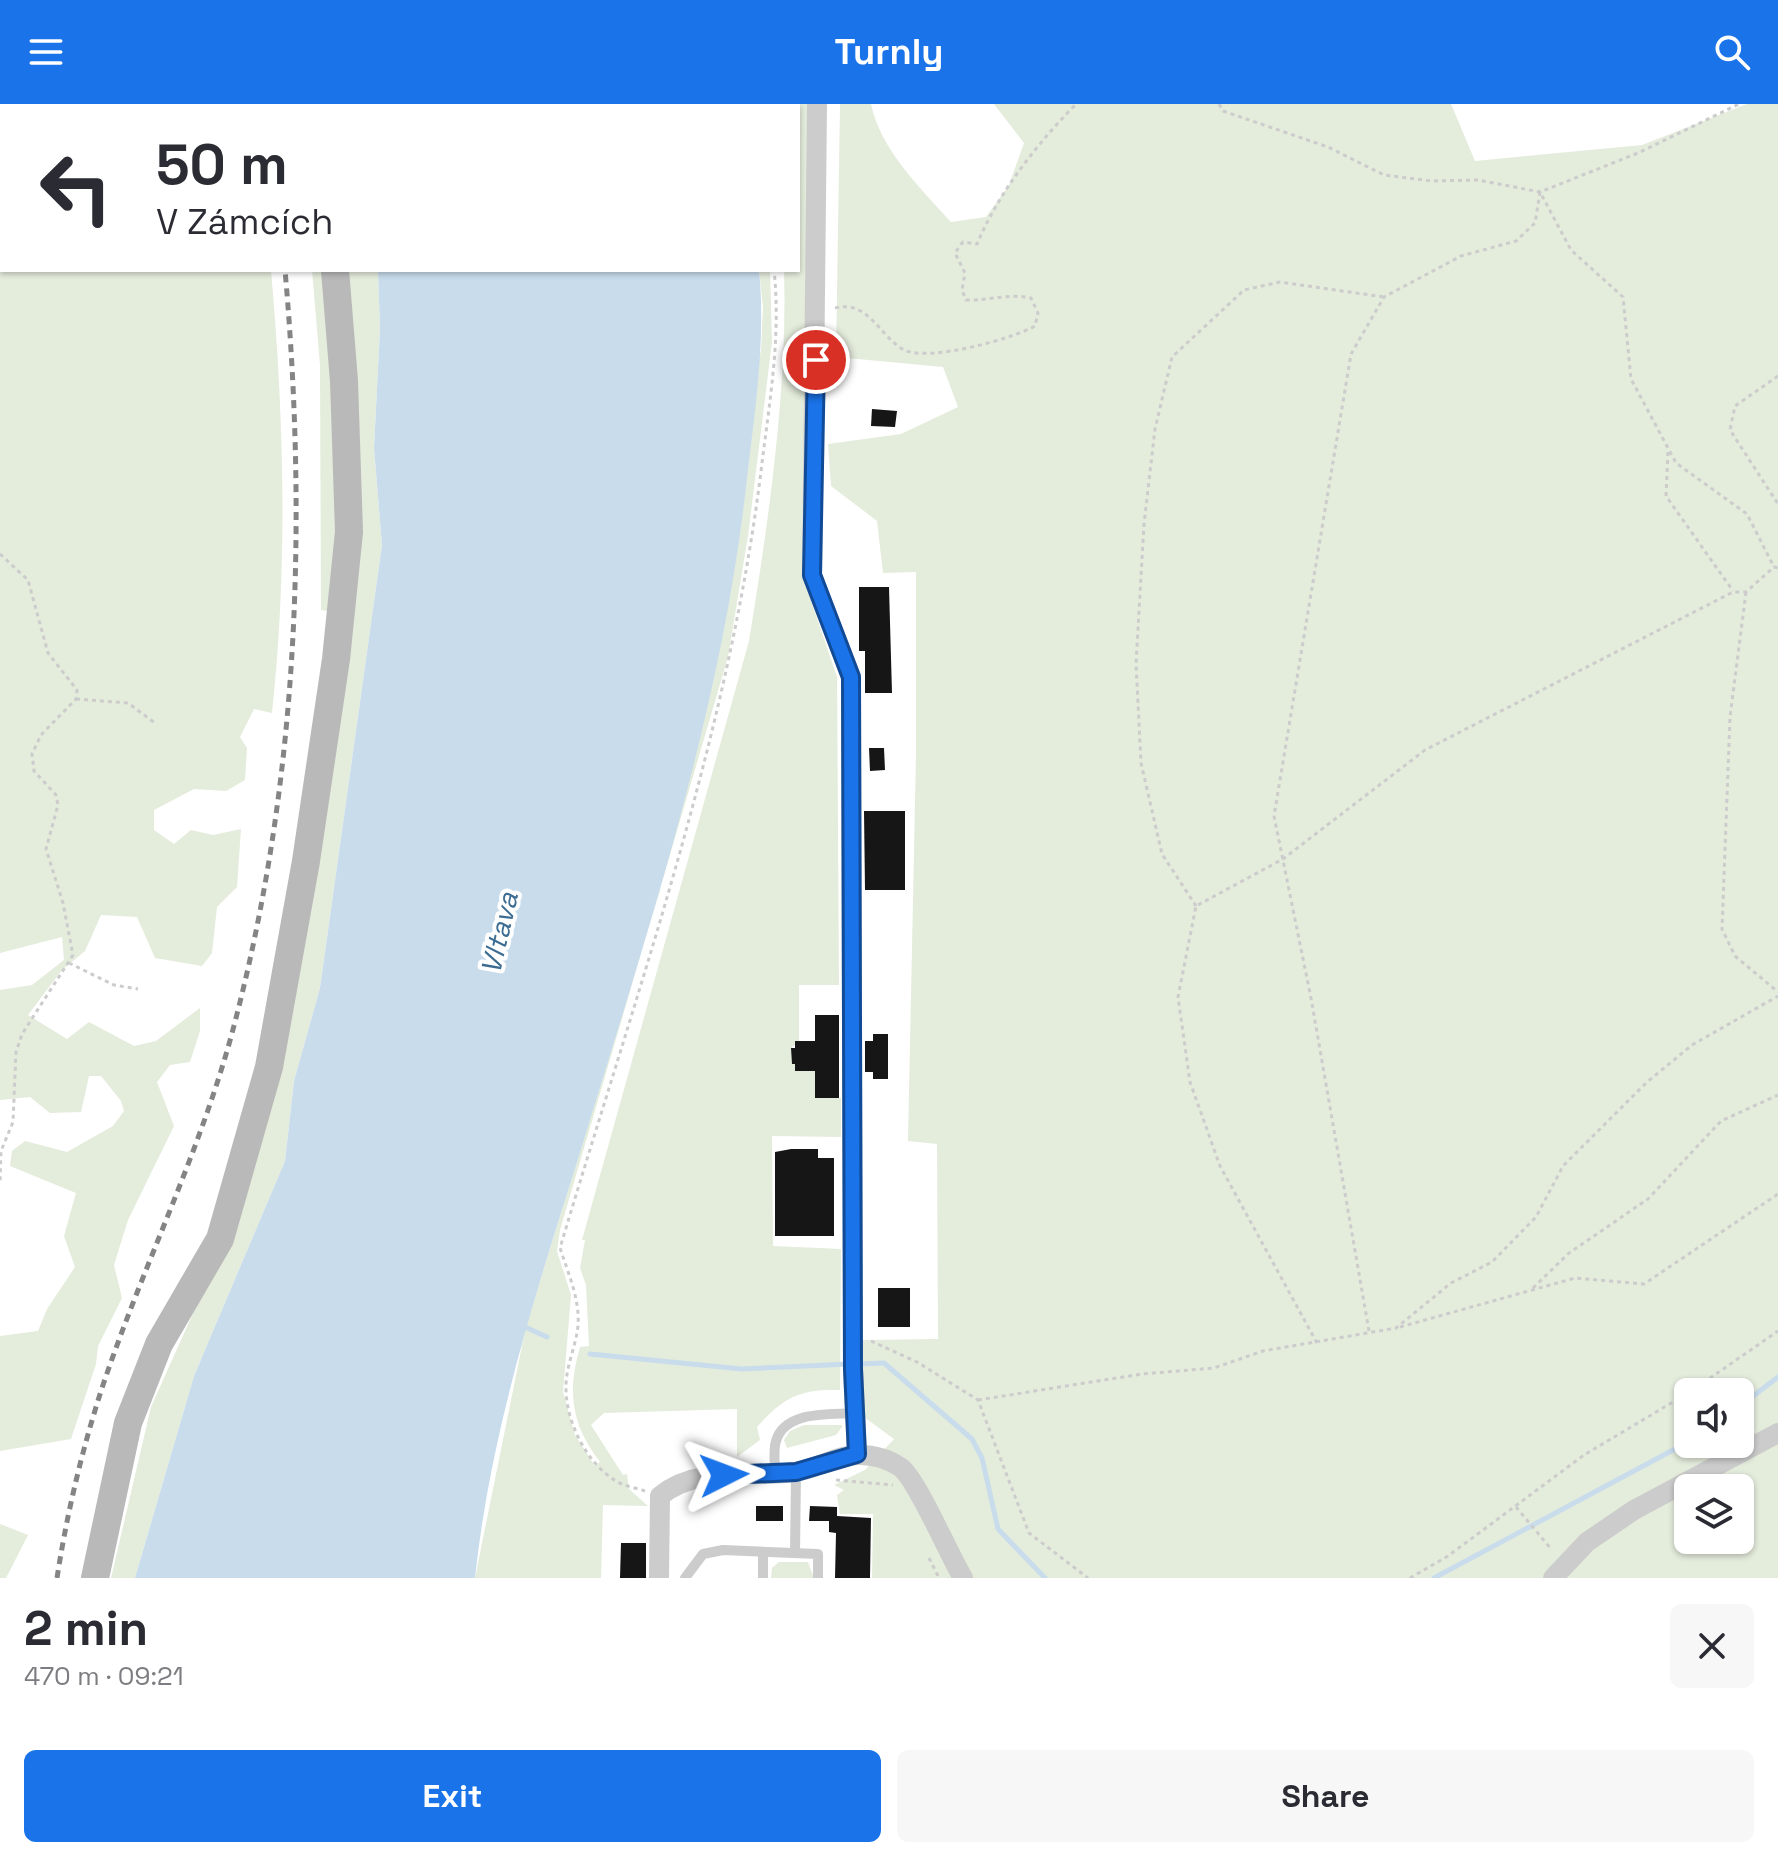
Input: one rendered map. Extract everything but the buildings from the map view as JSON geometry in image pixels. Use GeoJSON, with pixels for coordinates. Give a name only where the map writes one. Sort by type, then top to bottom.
{"type":"FeatureCollection","features":[{"type":"Feature","properties":{"kind":"main road"},"geometry":{"type":"LineString","coordinates":[[95,1578],[128,1423],[159,1344],[220,1239],[252,1133],[272,1052],[336,659],[349,532],[344,381],[335,272]]}},
{"type":"Feature","properties":{"kind":"street"},"geometry":{"type":"LineString","coordinates":[[817,104],[812,575],[851,677],[853,1365],[857,1454]]}},
{"type":"Feature","properties":{"kind":"street"},"geometry":{"type":"LineString","coordinates":[[1559,1571],[1587,1542],[1634,1510],[1778,1433]]}},
{"type":"Feature","properties":{"kind":"street"},"geometry":{"type":"LineString","coordinates":[[659,1578],[660,1496],[677,1482],[698,1476],[785,1472],[818,1467],[857,1454],[885,1459],[904,1469],[916,1486],[942,1545],[963,1578]]}},
{"type":"Feature","properties":{"kind":"lane"},"geometry":{"type":"LineString","coordinates":[[795,1553],[785,1472],[776,1441],[785,1426],[800,1418],[855,1413]]}},
{"type":"Feature","properties":{"kind":"lane"},"geometry":{"type":"LineString","coordinates":[[685,1578],[703,1554],[723,1550],[818,1554],[818,1578]]}},
{"type":"Feature","properties":{"kind":"lane"},"geometry":{"type":"LineString","coordinates":[[763,1552],[763,1578]]}},
{"type":"Feature","properties":{"kind":"path"},"geometry":{"type":"LineString","coordinates":[[817,313],[846,305],[867,314],[907,351],[930,353],[1014,337],[1035,326],[1038,313],[1031,298],[1011,294],[985,300],[966,300],[962,290],[965,273],[955,253],[963,242],[977,244],[989,215],[1029,158],[1076,104]]}},
{"type":"Feature","properties":{"kind":"path"},"geometry":{"type":"LineString","coordinates":[[1219,104],[1223,111],[1328,147],[1384,175],[1431,181],[1478,180],[1540,192],[1638,153],[1739,104]]}},
{"type":"Feature","properties":{"kind":"path"},"geometry":{"type":"LineString","coordinates":[[1369,1331],[1274,816],[1351,354],[1384,297],[1461,256],[1516,241],[1535,223],[1540,192]]}},
{"type":"Feature","properties":{"kind":"path"},"geometry":{"type":"LineString","coordinates":[[1196,906],[1283,859],[1425,750],[1733,592],[1746,592],[1776,568],[1747,514],[1676,463],[1631,379],[1623,297],[1571,250],[1540,192]]}},
{"type":"Feature","properties":{"kind":"path"},"geometry":{"type":"LineString","coordinates":[[660,1496],[616,1482],[592,1457],[569,1417],[566,1383],[578,1325],[576,1296],[560,1248],[727,675],[750,567],[774,369],[777,299],[774,272]]}},
{"type":"Feature","properties":{"kind":"path"},"geometry":{"type":"LineString","coordinates":[[1317,1343],[1220,1166],[1190,1082],[1178,997],[1196,906],[1162,854],[1141,763],[1136,664],[1144,524],[1155,429],[1172,357],[1244,290],[1280,282],[1384,297]]}},
{"type":"Feature","properties":{"kind":"path"},"geometry":{"type":"LineString","coordinates":[[1778,376],[1735,406],[1730,430],[1778,504]]}},
{"type":"Feature","properties":{"kind":"path"},"geometry":{"type":"LineString","coordinates":[[1668,448],[1666,496],[1733,592]]}},
{"type":"Feature","properties":{"kind":"path"},"geometry":{"type":"LineString","coordinates":[[0,554],[28,580],[48,653],[77,690],[76,699],[41,735],[32,754],[34,771],[56,795],[58,805],[46,849],[63,903],[73,955],[22,1034],[16,1052],[13,1122],[1,1151],[0,1183]]}},
{"type":"Feature","properties":{"kind":"path"},"geometry":{"type":"LineString","coordinates":[[1396,1328],[1451,1283],[1492,1262],[1536,1217],[1563,1166],[1646,1083],[1692,1045],[1778,994],[1735,956],[1722,929],[1730,717],[1746,592]]}},
{"type":"Feature","properties":{"kind":"path"},"geometry":{"type":"LineString","coordinates":[[76,699],[128,703],[155,723]]}},
{"type":"Feature","properties":{"kind":"path"},"geometry":{"type":"LineString","coordinates":[[69,963],[114,985],[138,989]]}},
{"type":"Feature","properties":{"kind":"path"},"geometry":{"type":"LineString","coordinates":[[1531,1290],[1569,1253],[1648,1199],[1721,1121],[1778,1095]]}},
{"type":"Feature","properties":{"kind":"path"},"geometry":{"type":"LineString","coordinates":[[978,1400],[1064,1389],[1142,1374],[1214,1368],[1263,1351],[1396,1328],[1575,1278],[1644,1284],[1778,1194]]}},
{"type":"Feature","properties":{"kind":"path"},"geometry":{"type":"LineString","coordinates":[[1711,1378],[1778,1331]]}},
{"type":"Feature","properties":{"kind":"path"},"geometry":{"type":"LineString","coordinates":[[853,1333],[917,1362],[978,1400],[1029,1533],[1088,1578]]}},
{"type":"Feature","properties":{"kind":"path"},"geometry":{"type":"LineString","coordinates":[[1410,1578],[1584,1455],[1674,1402]]}},
{"type":"Feature","properties":{"kind":"path"},"geometry":{"type":"LineString","coordinates":[[818,1467],[831,1480],[896,1485]]}},
{"type":"Feature","properties":{"kind":"path"},"geometry":{"type":"LineString","coordinates":[[1516,1506],[1559,1571]]}},
{"type":"Feature","properties":{"kind":"path"},"geometry":{"type":"LineString","coordinates":[[927,1553],[939,1578]]}},
{"type":"Feature","properties":{"kind":"green space"},"geometry":{"type":"Polygon","coordinates":[[[800,104],[808,104],[802,574],[837,677],[839,985],[799,985],[799,1041],[791,1048],[792,1064],[795,1064],[796,1071],[815,1071],[815,1098],[841,1098],[841,1137],[772,1136],[773,1246],[841,1249],[840,1390],[803,1393],[784,1402],[757,1427],[760,1440],[737,1457],[737,1409],[604,1413],[591,1425],[623,1475],[627,1474],[629,1489],[648,1506],[603,1505],[601,1578],[475,1578],[526,1326],[647,932],[560,1230],[557,1251],[571,1295],[563,1392],[575,1435],[595,1466],[600,1462],[583,1434],[573,1393],[580,1347],[589,1346],[586,1285],[580,1268],[585,1240],[582,1240],[749,641],[780,409],[784,272],[800,272],[800,104]]]}},
{"type":"Feature","properties":{"kind":"green space"},"geometry":{"type":"Polygon","coordinates":[[[840,104],[871,104],[892,152],[951,222],[986,217],[1009,185],[1024,143],[994,104],[1451,104],[1475,161],[1642,145],[1747,104],[1778,104],[1778,1578],[872,1578],[873,1514],[840,1514],[837,1495],[844,1490],[834,1485],[865,1470],[894,1439],[864,1417],[861,1340],[938,1339],[937,1144],[908,1141],[916,754],[916,572],[883,573],[877,521],[831,486],[828,444],[901,434],[958,407],[943,367],[836,357],[840,104]]]}},
{"type":"Feature","properties":{"kind":"green space"},"geometry":{"type":"Polygon","coordinates":[[[0,272],[271,272],[279,381],[282,492],[280,602],[272,713],[254,709],[240,737],[247,748],[245,780],[226,791],[194,789],[154,810],[154,830],[174,844],[191,830],[213,835],[241,829],[237,887],[217,907],[212,953],[202,966],[155,958],[137,917],[101,915],[85,951],[61,971],[28,1015],[67,1039],[89,1022],[134,1046],[156,1041],[200,1008],[200,1031],[190,1062],[170,1065],[157,1082],[174,1126],[128,1220],[114,1265],[122,1298],[98,1346],[96,1364],[71,1439],[0,1451],[0,1336],[38,1331],[47,1309],[75,1267],[64,1236],[76,1193],[10,1166],[12,1151],[25,1141],[67,1152],[113,1126],[124,1111],[121,1101],[101,1076],[89,1076],[81,1112],[50,1113],[30,1097],[0,1100],[0,990],[32,985],[64,960],[62,937],[0,953],[0,272]]]}},
{"type":"Feature","properties":{"kind":"green space"},"geometry":{"type":"Polygon","coordinates":[[[312,272],[324,272],[339,494],[333,612],[321,610],[320,365],[312,272]]]}},
{"type":"Feature","properties":{"kind":"green space"},"geometry":{"type":"Polygon","coordinates":[[[344,272],[378,272],[380,329],[374,448],[382,545],[320,988],[294,1081],[285,1161],[194,1376],[135,1578],[111,1578],[151,1407],[242,1204],[282,1070],[349,661],[344,272]]]}},
{"type":"Feature","properties":{"kind":"green space"},"geometry":{"type":"Polygon","coordinates":[[[759,272],[770,272],[772,342],[748,536],[728,657],[661,885],[761,350],[763,307],[759,272]]]}},
{"type":"Feature","properties":{"kind":"green space"},"geometry":{"type":"Polygon","coordinates":[[[804,1425],[842,1427],[836,1435],[787,1448],[784,1440],[790,1431],[804,1425]]]}},
{"type":"Feature","properties":{"kind":"green space"},"geometry":{"type":"Polygon","coordinates":[[[0,1524],[28,1535],[6,1578],[0,1578],[0,1524]]]}},
{"type":"Feature","properties":{"kind":"green space"},"geometry":{"type":"Polygon","coordinates":[[[779,1562],[808,1562],[814,1578],[771,1578],[772,1568],[779,1562]]]}},
{"type":"Feature","properties":{"kind":"water","name":"Vltava"},"geometry":{"type":"Polygon","coordinates":[[[378,272],[759,272],[761,322],[756,400],[735,565],[720,651],[655,907],[516,1366],[491,1471],[475,1578],[135,1578],[194,1376],[285,1161],[294,1081],[320,988],[382,545],[374,448],[380,329],[378,272]]]}},
{"type":"Feature","properties":{"kind":"waterway"},"geometry":{"type":"LineString","coordinates":[[523,1326],[547,1337]]}},
{"type":"Feature","properties":{"kind":"waterway"},"geometry":{"type":"LineString","coordinates":[[590,1354],[742,1369],[849,1364]]}},
{"type":"Feature","properties":{"kind":"waterway"},"geometry":{"type":"LineString","coordinates":[[859,1364],[884,1363],[972,1439],[982,1458],[998,1529],[1045,1578]]}},
{"type":"Feature","properties":{"kind":"waterway"},"geometry":{"type":"LineString","coordinates":[[1754,1395],[1778,1377]]}},
{"type":"Feature","properties":{"kind":"waterway"},"geometry":{"type":"LineString","coordinates":[[1434,1578],[1674,1449]]}},
{"type":"Feature","properties":{"kind":"railway"},"geometry":{"type":"LineString","coordinates":[[57,1578],[70,1506],[95,1411],[224,1062],[258,922],[274,830],[285,737],[296,551],[296,457],[285,272]]}},
{"type":"Feature","properties":{"kind":"route"},"geometry":{"type":"LineString","coordinates":[[724,1475],[796,1472],[857,1454],[853,1369],[851,677],[812,575],[816,360]]}}]}
